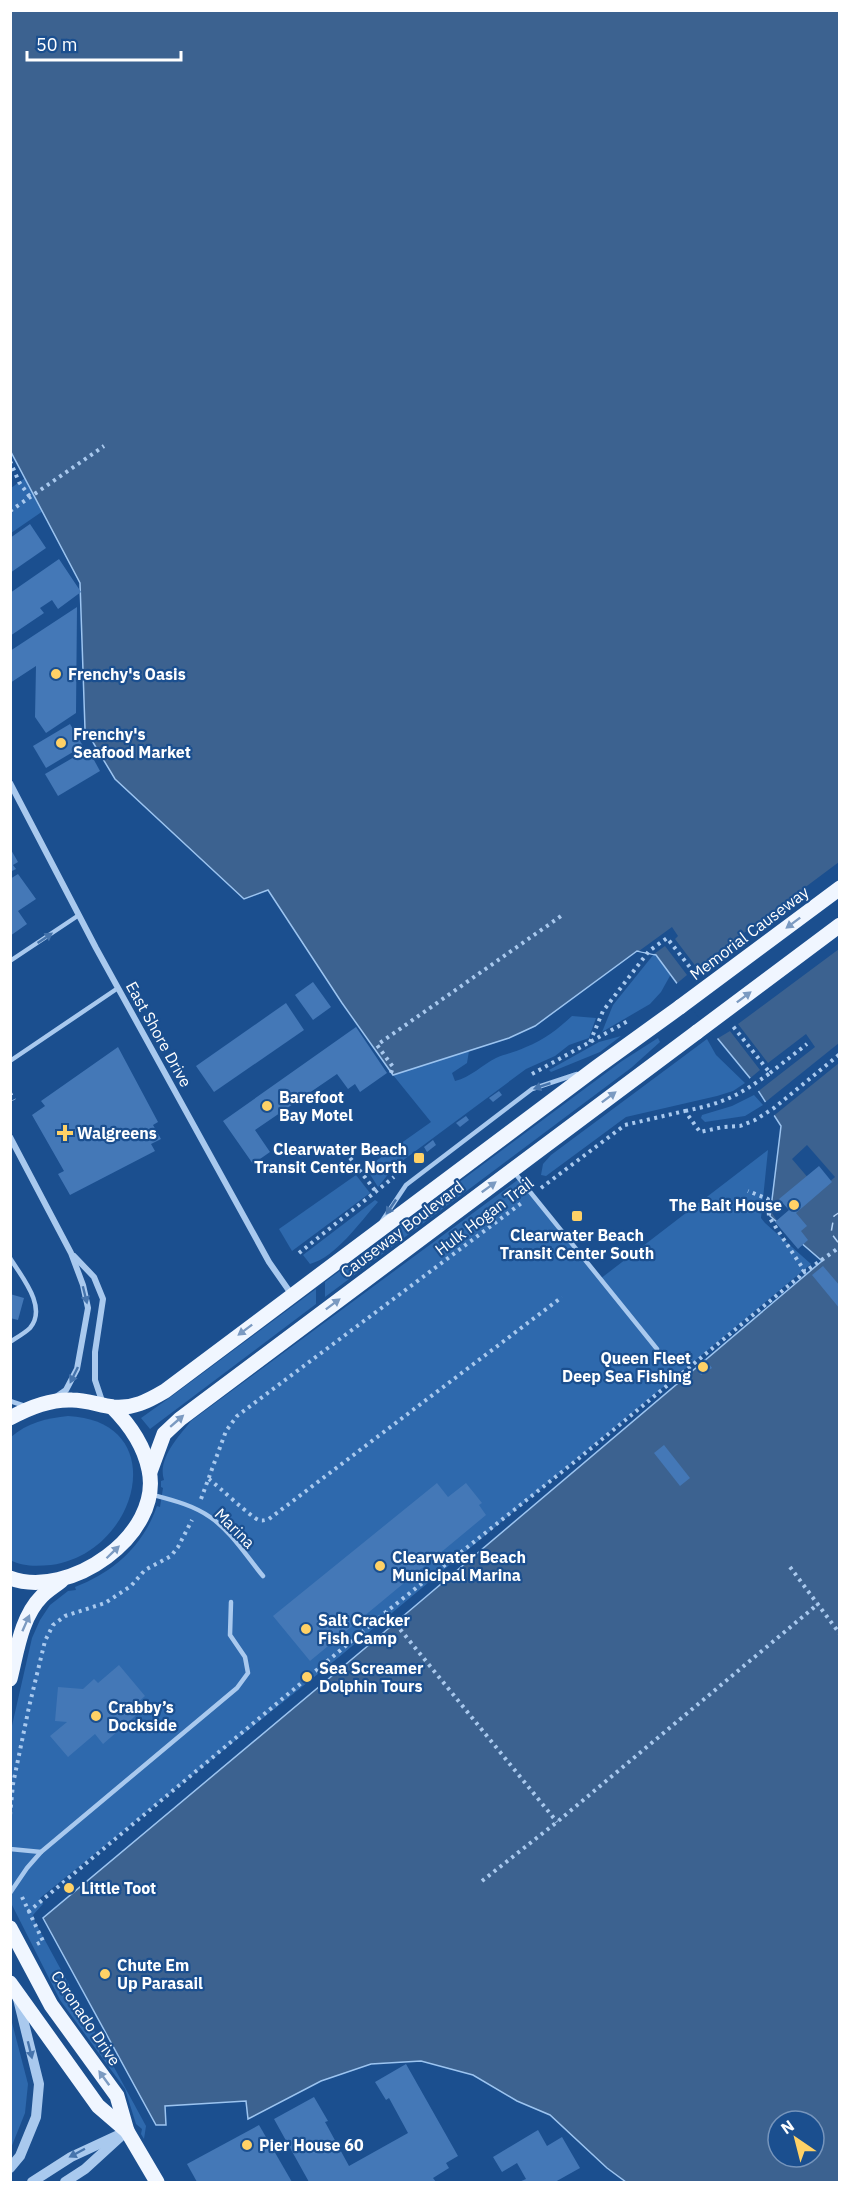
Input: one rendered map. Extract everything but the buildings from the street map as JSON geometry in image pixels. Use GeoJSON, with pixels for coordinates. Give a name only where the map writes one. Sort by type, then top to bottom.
{"type":"FeatureCollection","features":[{"type":"Feature","properties":{"kind":"main road","name":"Memorial Causeway"},"geometry":{"type":"LineString","coordinates":[[680,1007],[840,888]]}},
{"type":"Feature","properties":{"kind":"main road","name":"Causeway Boulevard"},"geometry":{"type":"LineString","coordinates":[[150,1472],[165,1434],[180,1419],[840,925]]}},
{"type":"Feature","properties":{"kind":"main road","name":"Causeway Boulevard"},"geometry":{"type":"LineString","coordinates":[[10,1418],[31,1407],[70,1400],[129,1407],[146,1402],[165,1391],[680,1007]]}},
{"type":"Feature","properties":{"kind":"main road"},"geometry":{"type":"LineString","coordinates":[[10,1679],[21,1633],[30,1613],[42,1596],[63,1580],[109,1557],[142,1517],[149,1494],[150,1472],[128,1423],[108,1406]]}},
{"type":"Feature","properties":{"kind":"main road"},"geometry":{"type":"LineString","coordinates":[[10,1578],[41,1582],[63,1580]]}},
{"type":"Feature","properties":{"kind":"main road","name":"Coronado Drive"},"geometry":{"type":"LineString","coordinates":[[10,1928],[51,2005],[117,2096],[127,2130],[157,2182]]}},
{"type":"Feature","properties":{"kind":"main road","name":"Coronado Drive"},"geometry":{"type":"LineString","coordinates":[[13,1988],[98,2106],[127,2130]]}},
{"type":"Feature","properties":{"kind":"street","name":"East Shore Drive"},"geometry":{"type":"LineString","coordinates":[[10,783],[118,988],[269,1262],[292,1295]]}},
{"type":"Feature","properties":{"kind":"street"},"geometry":{"type":"LineString","coordinates":[[10,1137],[71,1253],[83,1285],[88,1308],[77,1370],[66,1390],[49,1402]]}},
{"type":"Feature","properties":{"kind":"street"},"geometry":{"type":"LineString","coordinates":[[71,1253],[94,1277],[103,1299],[95,1352],[95,1380],[108,1406]]}},
{"type":"Feature","properties":{"kind":"street"},"geometry":{"type":"LineString","coordinates":[[10,2168],[20,2156],[36,2117],[39,2084],[13,1988]]}},
{"type":"Feature","properties":{"kind":"street"},"geometry":{"type":"LineString","coordinates":[[32,2182],[70,2157],[127,2130]]}},
{"type":"Feature","properties":{"kind":"street"},"geometry":{"type":"LineString","coordinates":[[65,2182],[86,2169],[127,2130]]}},
{"type":"Feature","properties":{"kind":"lane"},"geometry":{"type":"LineString","coordinates":[[10,961],[79,915]]}},
{"type":"Feature","properties":{"kind":"lane"},"geometry":{"type":"LineString","coordinates":[[10,1061],[118,988]]}},
{"type":"Feature","properties":{"kind":"lane"},"geometry":{"type":"LineString","coordinates":[[373,1234],[406,1185],[532,1089],[597,1067]]}},
{"type":"Feature","properties":{"kind":"lane"},"geometry":{"type":"LineString","coordinates":[[512,1170],[657,1349]]}},
{"type":"Feature","properties":{"kind":"lane"},"geometry":{"type":"LineString","coordinates":[[10,1258],[32,1293],[37,1312],[31,1327],[10,1342]]}},
{"type":"Feature","properties":{"kind":"lane"},"geometry":{"type":"LineString","coordinates":[[10,1401],[31,1407]]}},
{"type":"Feature","properties":{"kind":"lane","name":"Marina"},"geometry":{"type":"LineString","coordinates":[[149,1494],[211,1517],[263,1576]]}},
{"type":"Feature","properties":{"kind":"lane"},"geometry":{"type":"LineString","coordinates":[[10,1893],[41,1852],[237,1688],[248,1673],[245,1657],[230,1635],[231,1602]]}},
{"type":"Feature","properties":{"kind":"lane"},"geometry":{"type":"LineString","coordinates":[[10,1849],[41,1852]]}},
{"type":"Feature","properties":{"kind":"path"},"geometry":{"type":"LineString","coordinates":[[10,511],[104,446]]}},
{"type":"Feature","properties":{"kind":"path"},"geometry":{"type":"LineString","coordinates":[[10,461],[19,482],[32,496]]}},
{"type":"Feature","properties":{"kind":"path"},"geometry":{"type":"LineString","coordinates":[[391,1073],[393,1067],[377,1045],[564,914]]}},
{"type":"Feature","properties":{"kind":"path"},"geometry":{"type":"LineString","coordinates":[[590,1043],[603,1011],[649,951],[667,938],[693,972]]}},
{"type":"Feature","properties":{"kind":"path"},"geometry":{"type":"LineString","coordinates":[[735,1028],[770,1073]]}},
{"type":"Feature","properties":{"kind":"path","name":"Hulk Hogan Trail"},"geometry":{"type":"LineString","coordinates":[[10,1815],[13,1784],[29,1707],[45,1641],[53,1625],[65,1616],[105,1603],[131,1586],[145,1570],[171,1556],[197,1510],[226,1431],[237,1416],[625,1125],[716,1105],[742,1094],[807,1044]]}},
{"type":"Feature","properties":{"kind":"path"},"geometry":{"type":"LineString","coordinates":[[685,1111],[700,1132],[723,1126],[740,1126],[774,1108],[840,1054]]}},
{"type":"Feature","properties":{"kind":"path"},"geometry":{"type":"LineString","coordinates":[[10,1093],[14,1100]]}},
{"type":"Feature","properties":{"kind":"path"},"geometry":{"type":"LineString","coordinates":[[341,1146],[377,1193]]}},
{"type":"Feature","properties":{"kind":"path"},"geometry":{"type":"LineString","coordinates":[[748,1191],[768,1199],[769,1217],[804,1270],[802,1273]]}},
{"type":"Feature","properties":{"kind":"path"},"geometry":{"type":"LineString","coordinates":[[28,1912],[386,1612],[578,1459],[802,1273],[840,1247]]}},
{"type":"Feature","properties":{"kind":"path"},"geometry":{"type":"LineString","coordinates":[[209,1479],[233,1498],[250,1516],[258,1520],[268,1519],[562,1297]]}},
{"type":"Feature","properties":{"kind":"path"},"geometry":{"type":"LineString","coordinates":[[789,1567],[840,1634]]}},
{"type":"Feature","properties":{"kind":"path"},"geometry":{"type":"LineString","coordinates":[[482,1881],[557,1822],[818,1604]]}},
{"type":"Feature","properties":{"kind":"path"},"geometry":{"type":"LineString","coordinates":[[386,1612],[557,1822]]}},
{"type":"Feature","properties":{"kind":"path"},"geometry":{"type":"LineString","coordinates":[[17,1883],[28,1912],[43,1941]]}},
{"type":"Feature","properties":{"kind":"shaded area"},"geometry":{"type":"Polygon","coordinates":[[[10,11],[839,11],[839,2182],[626,2182],[607,2168],[550,2115],[517,2101],[473,2075],[421,2061],[371,2064],[321,2081],[248,2119],[246,2101],[165,2106],[166,2125],[156,2125],[43,1918],[822,1261],[770,1216],[781,1126],[750,1078],[656,955],[637,951],[535,1026],[509,1038],[393,1075],[342,1003],[268,890],[244,899],[115,779],[85,729],[80,583],[11,452],[10,11]]]}},
{"type":"Feature","properties":{"kind":"shaded area"},"geometry":{"type":"Polygon","coordinates":[[[25,478],[43,511],[11,533],[11,488],[25,478]]]}},
{"type":"Feature","properties":{"kind":"shaded area"},"geometry":{"type":"Polygon","coordinates":[[[654,954],[671,974],[661,992],[650,1004],[602,1032],[613,1005],[654,954]]]}},
{"type":"Feature","properties":{"kind":"shaded area"},"geometry":{"type":"Polygon","coordinates":[[[572,1016],[596,1018],[589,1038],[569,1045],[555,1056],[526,1069],[394,1167],[378,1187],[366,1168],[431,1122],[393,1075],[469,1051],[467,1063],[452,1073],[455,1081],[496,1058],[539,1041],[572,1016]]]}},
{"type":"Feature","properties":{"kind":"shaded area"},"geometry":{"type":"Polygon","coordinates":[[[621,1036],[600,1052],[551,1072],[549,1070],[599,1042],[621,1036]]]}},
{"type":"Feature","properties":{"kind":"shaded area"},"geometry":{"type":"Polygon","coordinates":[[[658,1038],[660,1042],[631,1068],[325,1297],[325,1282],[622,1061],[658,1038]]]}},
{"type":"Feature","properties":{"kind":"shaded area"},"geometry":{"type":"Polygon","coordinates":[[[707,1039],[716,1055],[745,1083],[733,1091],[717,1096],[626,1117],[546,1176],[541,1175],[543,1164],[551,1155],[707,1039]]]}},
{"type":"Feature","properties":{"kind":"shaded area"},"geometry":{"type":"Polygon","coordinates":[[[754,1095],[763,1105],[745,1116],[705,1122],[701,1118],[702,1115],[732,1106],[754,1095]]]}},
{"type":"Feature","properties":{"kind":"shaded area"},"geometry":{"type":"Polygon","coordinates":[[[768,1150],[761,1218],[811,1264],[339,1657],[40,1898],[43,1904],[33,1915],[35,1922],[146,2126],[144,2139],[141,2134],[142,2129],[136,2124],[125,2089],[60,2000],[11,1903],[11,1730],[32,1638],[40,1620],[50,1605],[68,1591],[76,1590],[75,1587],[102,1574],[135,1545],[144,1533],[157,1506],[160,1507],[163,1488],[161,1481],[164,1480],[166,1456],[191,1421],[519,1179],[600,1279],[768,1150]]]}},
{"type":"Feature","properties":{"kind":"shaded area"},"geometry":{"type":"Polygon","coordinates":[[[356,1175],[370,1193],[292,1251],[279,1229],[356,1175]]]}},
{"type":"Feature","properties":{"kind":"shaded area"},"geometry":{"type":"Polygon","coordinates":[[[375,1200],[378,1202],[338,1247],[310,1264],[303,1255],[375,1200]]]}},
{"type":"Feature","properties":{"kind":"shaded area"},"geometry":{"type":"Polygon","coordinates":[[[316,1289],[316,1304],[150,1429],[141,1418],[172,1396],[316,1289]]]}},
{"type":"Feature","properties":{"kind":"shaded area"},"geometry":{"type":"Polygon","coordinates":[[[68,1416],[101,1423],[122,1440],[132,1462],[132,1488],[123,1514],[106,1537],[81,1555],[51,1565],[20,1564],[10,1560],[11,1437],[38,1422],[68,1416]]]}},
{"type":"Feature","properties":{"kind":"shaded area"},"geometry":{"type":"Polygon","coordinates":[[[10,2015],[28,2084],[25,2113],[11,2148],[10,2015]]]}},
{"type":"Feature","properties":{"kind":"pier"},"geometry":{"type":"Polygon","coordinates":[[[839,862],[839,949],[738,1024],[768,1063],[806,1034],[815,1047],[756,1093],[748,1080],[760,1070],[730,1031],[715,1040],[675,985],[687,975],[665,946],[654,954],[639,951],[672,927],[678,936],[675,939],[697,968],[839,862]]]}},
{"type":"Feature","properties":{"kind":"pier"},"geometry":{"type":"Polygon","coordinates":[[[839,1043],[839,1063],[771,1118],[763,1104],[839,1043]]]}},
{"type":"Feature","properties":{"kind":"pier"},"geometry":{"type":"Polygon","coordinates":[[[807,1145],[835,1177],[780,1225],[772,1213],[810,1180],[792,1159],[807,1145]]]}},
{"type":"Feature","properties":{"kind":"ferry route"},"geometry":{"type":"LineString","coordinates":[[840,1212],[834,1216],[831,1233],[840,1245]]}},
{"type":"Feature","properties":{"kind":"place","name":"Frenchy's Oasis"},"geometry":{"type":"Point","coordinates":[56,674]}},
{"type":"Feature","properties":{"kind":"place","name":"Frenchy's Seafood Market"},"geometry":{"type":"Point","coordinates":[61,743]}},
{"type":"Feature","properties":{"kind":"place","name":"Barefoot Bay Motel"},"geometry":{"type":"Point","coordinates":[267,1106]}},
{"type":"Feature","properties":{"kind":"place","name":"Walgreens"},"geometry":{"type":"Point","coordinates":[65,1133]}},
{"type":"Feature","properties":{"kind":"place","name":"Clearwater Beach Transit Center North"},"geometry":{"type":"Point","coordinates":[419,1158]}},
{"type":"Feature","properties":{"kind":"place","name":"The Bait House"},"geometry":{"type":"Point","coordinates":[794,1205]}},
{"type":"Feature","properties":{"kind":"place","name":"Clearwater Beach Transit Center South"},"geometry":{"type":"Point","coordinates":[577,1216]}},
{"type":"Feature","properties":{"kind":"place","name":"Queen Fleet Deep Sea Fishing"},"geometry":{"type":"Point","coordinates":[703,1367]}},
{"type":"Feature","properties":{"kind":"place","name":"Clearwater Beach Municipal Marina"},"geometry":{"type":"Point","coordinates":[380,1566]}},
{"type":"Feature","properties":{"kind":"place","name":"Salt Cracker Fish Camp"},"geometry":{"type":"Point","coordinates":[306,1629]}},
{"type":"Feature","properties":{"kind":"place","name":"Sea Screamer Dolphin Tours"},"geometry":{"type":"Point","coordinates":[307,1677]}},
{"type":"Feature","properties":{"kind":"place","name":"Crabby’s Dockside"},"geometry":{"type":"Point","coordinates":[96,1716]}},
{"type":"Feature","properties":{"kind":"place","name":"Little Toot"},"geometry":{"type":"Point","coordinates":[69,1888]}},
{"type":"Feature","properties":{"kind":"place","name":"Chute Em Up Parasail"},"geometry":{"type":"Point","coordinates":[105,1974]}},
{"type":"Feature","properties":{"kind":"place","name":"Pier House 60"},"geometry":{"type":"Point","coordinates":[247,2145]}}]}
